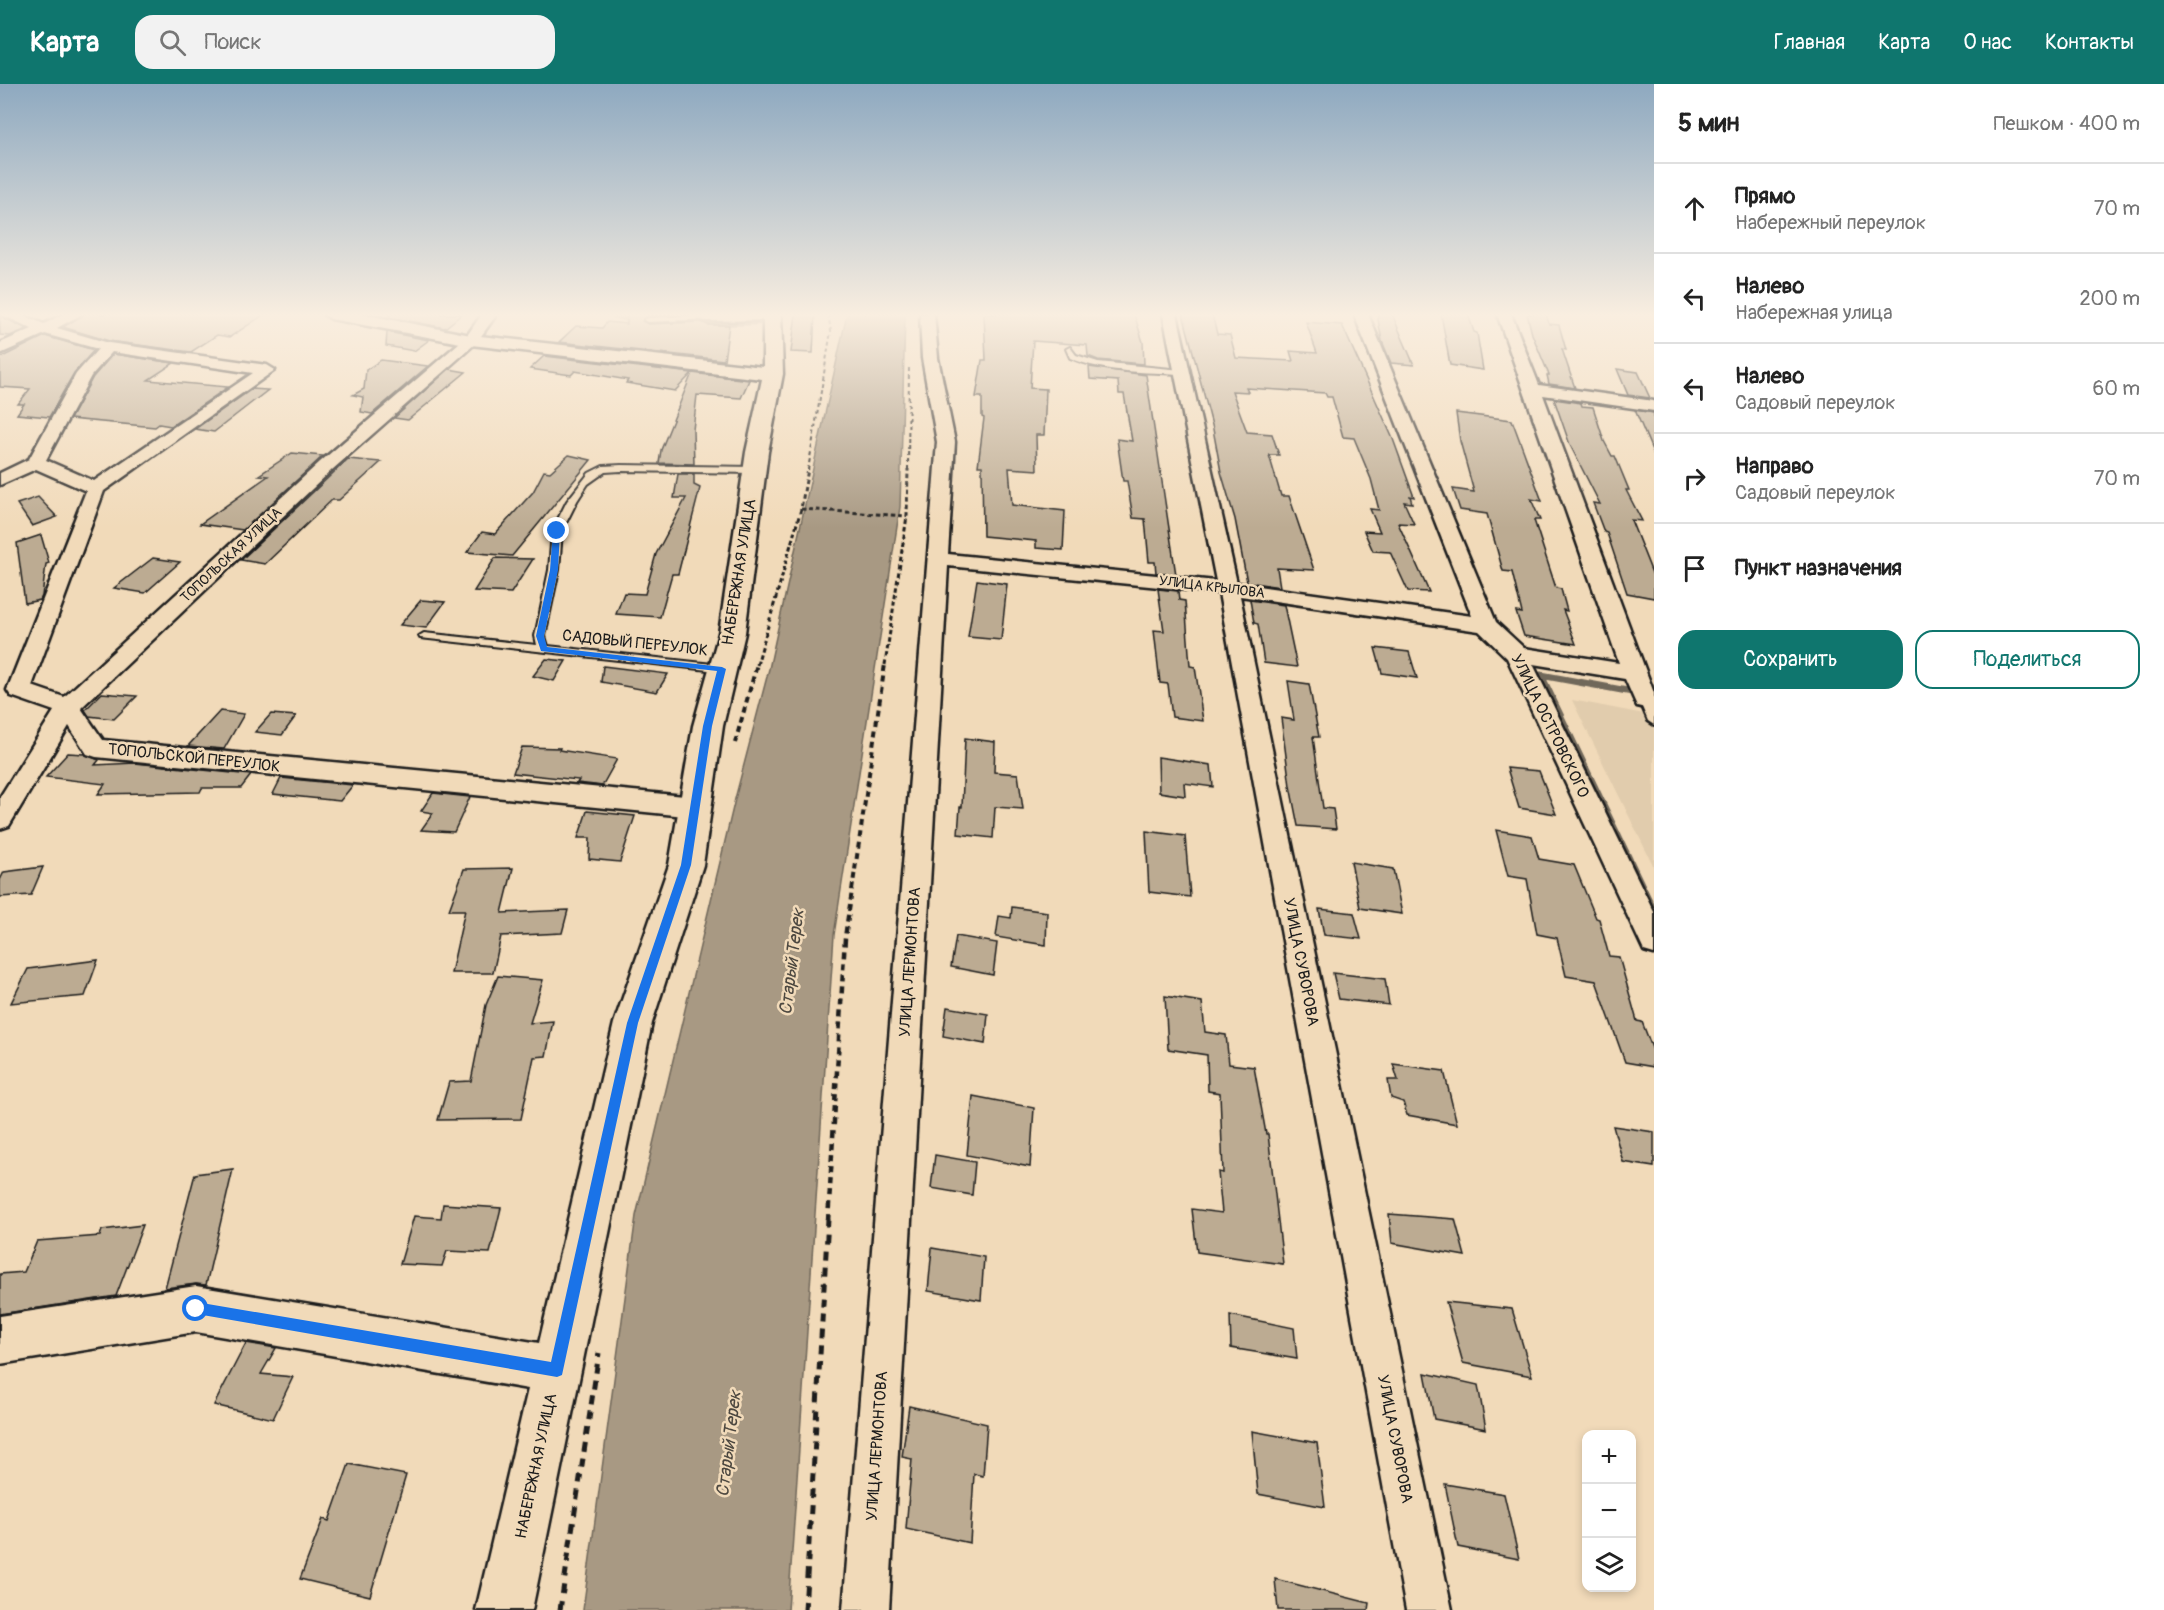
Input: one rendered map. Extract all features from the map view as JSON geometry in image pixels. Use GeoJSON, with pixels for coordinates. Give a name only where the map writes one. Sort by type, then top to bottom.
{"type":"FeatureCollection","features":[{"type":"Feature","properties":{"kind":"main road","name":"НАБЕРЕЖНАЯ УЛИЦА"},"geometry":{"type":"LineString","coordinates":[[504,1610],[633,1023],[686,865],[708,726],[732,633],[755,470],[771,385]]}},
{"type":"Feature","properties":{"kind":"main road"},"geometry":{"type":"LineString","coordinates":[[0,1340],[196,1309],[557,1370]]}},
{"type":"Feature","properties":{"kind":"street"},"geometry":{"type":"LineString","coordinates":[[0,480],[36,462],[78,385]]}},
{"type":"Feature","properties":{"kind":"street"},"geometry":{"type":"LineString","coordinates":[[68,707],[19,690],[96,488],[245,385]]}},
{"type":"Feature","properties":{"kind":"street","name":"ТОПОЛЬСКАЯ УЛИЦА"},"geometry":{"type":"LineString","coordinates":[[0,819],[68,707],[326,466],[419,385]]}},
{"type":"Feature","properties":{"kind":"street","name":"УЛИЦА ЛЕРМОНТОВА"},"geometry":{"type":"LineString","coordinates":[[866,1610],[946,442],[935,385]]}},
{"type":"Feature","properties":{"kind":"street","name":"УЛИЦА СУВОРОВА"},"geometry":{"type":"LineString","coordinates":[[1185,385],[1228,588],[1429,1610]]}},
{"type":"Feature","properties":{"kind":"street","name":"УЛИЦА ОСТРОВСКОГО"},"geometry":{"type":"LineString","coordinates":[[1390,385],[1486,625],[1517,654],[1654,942]]}},
{"type":"Feature","properties":{"kind":"street"},"geometry":{"type":"LineString","coordinates":[[1532,385],[1634,673],[1649,701]]}},
{"type":"Feature","properties":{"kind":"street"},"geometry":{"type":"LineString","coordinates":[[1533,389],[1654,406]]}},
{"type":"Feature","properties":{"kind":"street"},"geometry":{"type":"LineString","coordinates":[[36,462],[63,476],[96,488]]}},
{"type":"Feature","properties":{"kind":"street","name":"УЛИЦА КРЫЛОВА"},"geometry":{"type":"LineString","coordinates":[[938,559],[1228,588],[1486,625]]}},
{"type":"Feature","properties":{"kind":"street"},"geometry":{"type":"LineString","coordinates":[[1517,654],[1634,673]]}},
{"type":"Feature","properties":{"kind":"street","name":"ТОПОЛЬСКОЙ ПЕРЕУЛОК"},"geometry":{"type":"LineString","coordinates":[[68,707],[96,748],[695,807]]}},
{"type":"Feature","properties":{"kind":"lane","name":"САДОВЫЙ ПЕРЕУЛОК"},"geometry":{"type":"LineString","coordinates":[[544,650],[540,636],[554,570],[557,531],[572,501],[592,475],[603,469],[621,468],[755,470]]}},
{"type":"Feature","properties":{"kind":"lane","name":"САДОВЫЙ ПЕРЕУЛОК"},"geometry":{"type":"LineString","coordinates":[[424,636],[722,669]]}},
{"type":"Feature","properties":{"kind":"lane"},"geometry":{"type":"LineString","coordinates":[[1649,701],[1654,722]]}},
{"type":"Feature","properties":{"kind":"path"},"geometry":{"type":"LineString","coordinates":[[732,753],[801,509],[822,385]]}},
{"type":"Feature","properties":{"kind":"path"},"geometry":{"type":"LineString","coordinates":[[805,1610],[845,938],[907,516],[909,385]]}},
{"type":"Feature","properties":{"kind":"path"},"geometry":{"type":"LineString","coordinates":[[801,509],[907,516]]}},
{"type":"Feature","properties":{"kind":"path"},"geometry":{"type":"LineString","coordinates":[[560,1610],[601,1344]]}},
{"type":"Feature","properties":{"kind":"shaded area"},"geometry":{"type":"Polygon","coordinates":[[[1572,700],[1654,716],[1654,867],[1572,700]]]}},
{"type":"Feature","properties":{"kind":"water","name":"Старый Терек"},"geometry":{"type":"Polygon","coordinates":[[[831,385],[903,385],[900,507],[834,935],[788,1610],[583,1610],[636,1216],[735,799],[769,669],[831,385]]]}},
{"type":"Feature","properties":{"kind":"building"},"geometry":{"type":"Polygon","coordinates":[[[67,385],[49,417],[17,414],[24,404],[18,404],[30,389],[0,387],[67,385]]]}},
{"type":"Feature","properties":{"kind":"building"},"geometry":{"type":"Polygon","coordinates":[[[89,385],[228,387],[171,426],[159,424],[155,427],[70,419],[89,385]]]}},
{"type":"Feature","properties":{"kind":"building"},"geometry":{"type":"Polygon","coordinates":[[[364,385],[406,385],[372,414],[361,412],[363,397],[353,395],[364,389],[364,385]]]}},
{"type":"Feature","properties":{"kind":"building"},"geometry":{"type":"Polygon","coordinates":[[[431,385],[450,385],[408,420],[394,418],[431,385]]]}},
{"type":"Feature","properties":{"kind":"building"},"geometry":{"type":"Polygon","coordinates":[[[640,385],[680,385],[675,391],[640,385]]]}},
{"type":"Feature","properties":{"kind":"building"},"geometry":{"type":"Polygon","coordinates":[[[687,385],[747,385],[741,398],[697,395],[693,430],[694,464],[659,463],[661,450],[687,385]]]}},
{"type":"Feature","properties":{"kind":"building"},"geometry":{"type":"Polygon","coordinates":[[[978,385],[1030,385],[1030,388],[1046,389],[1044,435],[1036,435],[1037,470],[1009,468],[1012,505],[1065,511],[1063,550],[1036,548],[1036,541],[983,536],[982,466],[978,466],[984,418],[982,417],[982,397],[976,397],[978,385]]]}},
{"type":"Feature","properties":{"kind":"building"},"geometry":{"type":"Polygon","coordinates":[[[1118,385],[1148,385],[1176,575],[1156,573],[1155,562],[1149,562],[1145,519],[1133,518],[1127,481],[1123,481],[1117,439],[1132,441],[1124,394],[1119,394],[1118,385]]]}},
{"type":"Feature","properties":{"kind":"building"},"geometry":{"type":"Polygon","coordinates":[[[1202,385],[1369,385],[1393,439],[1414,497],[1410,496],[1412,503],[1404,502],[1414,524],[1398,523],[1429,592],[1408,591],[1390,552],[1373,551],[1364,531],[1380,532],[1370,509],[1379,510],[1371,479],[1354,438],[1343,437],[1332,397],[1327,397],[1325,393],[1246,388],[1248,392],[1232,391],[1247,432],[1272,434],[1279,455],[1269,455],[1281,496],[1289,496],[1314,570],[1277,568],[1280,587],[1247,582],[1235,519],[1221,472],[1202,385]]]}},
{"type":"Feature","properties":{"kind":"building"},"geometry":{"type":"Polygon","coordinates":[[[1557,385],[1574,385],[1575,388],[1557,385]]]}},
{"type":"Feature","properties":{"kind":"building"},"geometry":{"type":"Polygon","coordinates":[[[1624,385],[1644,385],[1650,398],[1628,395],[1624,385]]]}},
{"type":"Feature","properties":{"kind":"building"},"geometry":{"type":"Polygon","coordinates":[[[252,389],[268,390],[214,432],[195,429],[252,389]]]}},
{"type":"Feature","properties":{"kind":"building"},"geometry":{"type":"Polygon","coordinates":[[[1554,399],[1593,407],[1604,441],[1612,456],[1615,456],[1629,490],[1626,490],[1642,521],[1631,520],[1654,578],[1654,598],[1627,593],[1607,533],[1604,532],[1593,503],[1600,504],[1570,445],[1554,399]]]}},
{"type":"Feature","properties":{"kind":"building"},"geometry":{"type":"Polygon","coordinates":[[[1635,410],[1654,413],[1654,455],[1635,410]]]}},
{"type":"Feature","properties":{"kind":"building"},"geometry":{"type":"Polygon","coordinates":[[[1456,413],[1512,420],[1542,501],[1531,499],[1540,520],[1534,520],[1556,588],[1561,589],[1567,611],[1563,610],[1576,644],[1524,636],[1516,612],[1522,613],[1512,572],[1503,571],[1487,514],[1460,510],[1453,489],[1474,492],[1460,441],[1456,413]]]}},
{"type":"Feature","properties":{"kind":"building"},"geometry":{"type":"Polygon","coordinates":[[[292,453],[323,456],[243,530],[200,524],[268,476],[259,475],[292,453]]]}},
{"type":"Feature","properties":{"kind":"building"},"geometry":{"type":"Polygon","coordinates":[[[569,455],[591,460],[512,556],[467,552],[482,532],[495,534],[533,492],[544,471],[550,472],[569,455]]]}},
{"type":"Feature","properties":{"kind":"building"},"geometry":{"type":"Polygon","coordinates":[[[348,459],[381,462],[339,500],[332,500],[265,564],[241,560],[348,459]]]}},
{"type":"Feature","properties":{"kind":"building"},"geometry":{"type":"Polygon","coordinates":[[[678,474],[694,474],[694,485],[700,488],[678,574],[672,574],[660,617],[616,614],[624,593],[645,594],[656,554],[686,498],[674,498],[678,474]]]}},
{"type":"Feature","properties":{"kind":"building"},"geometry":{"type":"Polygon","coordinates":[[[38,497],[57,517],[32,526],[17,504],[38,497]]]}},
{"type":"Feature","properties":{"kind":"building"},"geometry":{"type":"Polygon","coordinates":[[[41,535],[49,563],[46,564],[42,596],[40,600],[25,603],[17,543],[41,535]]]}},
{"type":"Feature","properties":{"kind":"building"},"geometry":{"type":"Polygon","coordinates":[[[153,558],[180,562],[145,593],[114,588],[153,558]]]}},
{"type":"Feature","properties":{"kind":"building"},"geometry":{"type":"Polygon","coordinates":[[[495,558],[533,559],[511,593],[474,591],[495,558]]]}},
{"type":"Feature","properties":{"kind":"building"},"geometry":{"type":"Polygon","coordinates":[[[977,580],[1007,584],[1001,640],[968,637],[977,580]]]}},
{"type":"Feature","properties":{"kind":"building"},"geometry":{"type":"Polygon","coordinates":[[[1158,589],[1178,591],[1179,600],[1185,601],[1190,666],[1195,667],[1203,721],[1172,717],[1168,684],[1160,683],[1154,630],[1164,631],[1158,589]]]}},
{"type":"Feature","properties":{"kind":"building"},"geometry":{"type":"Polygon","coordinates":[[[421,600],[445,602],[426,628],[400,625],[421,600]]]}},
{"type":"Feature","properties":{"kind":"building"},"geometry":{"type":"Polygon","coordinates":[[[1250,600],[1284,605],[1297,667],[1264,663],[1258,624],[1254,623],[1250,600]]]}},
{"type":"Feature","properties":{"kind":"building"},"geometry":{"type":"Polygon","coordinates":[[[1375,648],[1409,652],[1417,678],[1382,673],[1375,648]]]}},
{"type":"Feature","properties":{"kind":"building"},"geometry":{"type":"Polygon","coordinates":[[[546,659],[566,661],[554,681],[533,676],[546,659]]]}},
{"type":"Feature","properties":{"kind":"building"},"geometry":{"type":"Polygon","coordinates":[[[603,666],[668,674],[657,692],[601,682],[603,666]]]}},
{"type":"Feature","properties":{"kind":"building"},"geometry":{"type":"Polygon","coordinates":[[[1288,681],[1309,684],[1319,737],[1313,737],[1323,808],[1333,809],[1336,829],[1298,826],[1281,718],[1294,720],[1288,681]]]}},
{"type":"Feature","properties":{"kind":"building"},"geometry":{"type":"Polygon","coordinates":[[[102,693],[137,696],[114,719],[89,716],[85,710],[102,693]]]}},
{"type":"Feature","properties":{"kind":"building"},"geometry":{"type":"Polygon","coordinates":[[[220,711],[244,714],[224,749],[188,746],[220,711]]]}},
{"type":"Feature","properties":{"kind":"building"},"geometry":{"type":"Polygon","coordinates":[[[271,714],[296,716],[282,735],[255,732],[271,714]]]}},
{"type":"Feature","properties":{"kind":"building"},"geometry":{"type":"Polygon","coordinates":[[[965,738],[995,742],[994,772],[1018,774],[1023,809],[995,807],[993,838],[958,834],[960,807],[962,807],[965,738]]]}},
{"type":"Feature","properties":{"kind":"building"},"geometry":{"type":"Polygon","coordinates":[[[522,747],[560,748],[559,750],[617,759],[602,786],[577,783],[579,780],[513,773],[522,747]]]}},
{"type":"Feature","properties":{"kind":"building"},"geometry":{"type":"Polygon","coordinates":[[[68,753],[84,754],[99,760],[95,765],[135,763],[251,775],[241,788],[202,788],[200,792],[98,794],[105,784],[46,777],[68,753]]]}},
{"type":"Feature","properties":{"kind":"building"},"geometry":{"type":"Polygon","coordinates":[[[1158,757],[1211,765],[1213,787],[1184,783],[1185,796],[1159,792],[1158,757]]]}},
{"type":"Feature","properties":{"kind":"building"},"geometry":{"type":"Polygon","coordinates":[[[1507,768],[1539,771],[1556,814],[1519,808],[1507,768]]]}},
{"type":"Feature","properties":{"kind":"building"},"geometry":{"type":"Polygon","coordinates":[[[281,778],[353,785],[340,801],[273,794],[281,778]]]}},
{"type":"Feature","properties":{"kind":"building"},"geometry":{"type":"Polygon","coordinates":[[[433,793],[470,797],[454,832],[421,830],[433,813],[421,811],[433,793]]]}},
{"type":"Feature","properties":{"kind":"building"},"geometry":{"type":"Polygon","coordinates":[[[587,811],[635,816],[620,862],[589,859],[590,838],[578,838],[587,811]]]}},
{"type":"Feature","properties":{"kind":"building"},"geometry":{"type":"Polygon","coordinates":[[[1496,830],[1532,836],[1539,859],[1574,865],[1596,918],[1599,919],[1609,956],[1619,957],[1637,1021],[1642,1022],[1654,1053],[1654,1067],[1625,1062],[1596,981],[1566,976],[1557,938],[1537,934],[1527,879],[1508,876],[1496,830]]]}},
{"type":"Feature","properties":{"kind":"building"},"geometry":{"type":"Polygon","coordinates":[[[1146,831],[1185,836],[1190,897],[1149,892],[1146,831]]]}},
{"type":"Feature","properties":{"kind":"building"},"geometry":{"type":"Polygon","coordinates":[[[1351,862],[1393,869],[1402,914],[1360,908],[1351,862]]]}},
{"type":"Feature","properties":{"kind":"building"},"geometry":{"type":"Polygon","coordinates":[[[43,867],[31,895],[0,897],[0,880],[4,872],[43,867]]]}},
{"type":"Feature","properties":{"kind":"building"},"geometry":{"type":"Polygon","coordinates":[[[513,868],[502,913],[568,910],[562,933],[501,936],[493,973],[451,973],[465,910],[449,910],[464,869],[513,868]]]}},
{"type":"Feature","properties":{"kind":"building"},"geometry":{"type":"Polygon","coordinates":[[[1012,907],[1047,912],[1046,945],[996,937],[999,916],[1011,918],[1012,907]]]}},
{"type":"Feature","properties":{"kind":"building"},"geometry":{"type":"Polygon","coordinates":[[[1319,909],[1354,913],[1361,939],[1324,935],[1319,909]]]}},
{"type":"Feature","properties":{"kind":"building"},"geometry":{"type":"Polygon","coordinates":[[[956,936],[997,943],[993,975],[951,967],[956,936]]]}},
{"type":"Feature","properties":{"kind":"building"},"geometry":{"type":"Polygon","coordinates":[[[98,960],[85,996],[11,1003],[28,969],[98,960]]]}},
{"type":"Feature","properties":{"kind":"building"},"geometry":{"type":"Polygon","coordinates":[[[1333,973],[1385,979],[1389,1005],[1339,999],[1333,973]]]}},
{"type":"Feature","properties":{"kind":"building"},"geometry":{"type":"Polygon","coordinates":[[[498,976],[543,980],[530,1023],[553,1021],[546,1056],[534,1057],[521,1119],[438,1120],[449,1082],[471,1081],[486,1005],[498,976]]]}},
{"type":"Feature","properties":{"kind":"building"},"geometry":{"type":"Polygon","coordinates":[[[1165,996],[1202,1002],[1205,1032],[1226,1035],[1229,1064],[1254,1067],[1266,1134],[1268,1134],[1283,1264],[1197,1252],[1192,1209],[1222,1213],[1218,1172],[1223,1173],[1220,1093],[1208,1091],[1207,1055],[1168,1049],[1165,996]]]}},
{"type":"Feature","properties":{"kind":"building"},"geometry":{"type":"Polygon","coordinates":[[[947,1007],[988,1014],[985,1044],[943,1036],[947,1007]]]}},
{"type":"Feature","properties":{"kind":"building"},"geometry":{"type":"Polygon","coordinates":[[[1393,1064],[1444,1071],[1457,1124],[1407,1115],[1403,1102],[1391,1098],[1388,1080],[1398,1080],[1393,1064]]]}},
{"type":"Feature","properties":{"kind":"building"},"geometry":{"type":"Polygon","coordinates":[[[973,1096],[1034,1108],[1030,1167],[967,1155],[973,1096]]]}},
{"type":"Feature","properties":{"kind":"building"},"geometry":{"type":"Polygon","coordinates":[[[1613,1126],[1654,1132],[1654,1167],[1623,1162],[1613,1126]]]}},
{"type":"Feature","properties":{"kind":"building"},"geometry":{"type":"Polygon","coordinates":[[[935,1155],[975,1162],[972,1195],[931,1188],[935,1155]]]}},
{"type":"Feature","properties":{"kind":"building"},"geometry":{"type":"Polygon","coordinates":[[[233,1169],[206,1285],[165,1288],[195,1174],[233,1169]]]}},
{"type":"Feature","properties":{"kind":"building"},"geometry":{"type":"Polygon","coordinates":[[[443,1204],[501,1208],[490,1253],[447,1251],[442,1266],[400,1264],[414,1216],[441,1218],[443,1204]]]}},
{"type":"Feature","properties":{"kind":"building"},"geometry":{"type":"Polygon","coordinates":[[[1389,1214],[1455,1219],[1465,1256],[1392,1243],[1389,1214]]]}},
{"type":"Feature","properties":{"kind":"building"},"geometry":{"type":"Polygon","coordinates":[[[143,1225],[116,1296],[0,1314],[0,1274],[24,1272],[37,1241],[100,1236],[102,1230],[143,1225]]]}},
{"type":"Feature","properties":{"kind":"building"},"geometry":{"type":"Polygon","coordinates":[[[932,1248],[984,1257],[981,1300],[928,1291],[932,1248]]]}},
{"type":"Feature","properties":{"kind":"building"},"geometry":{"type":"Polygon","coordinates":[[[1446,1302],[1512,1309],[1532,1376],[1463,1363],[1446,1302]]]}},
{"type":"Feature","properties":{"kind":"building"},"geometry":{"type":"Polygon","coordinates":[[[1230,1315],[1294,1328],[1297,1359],[1231,1348],[1230,1315]]]}},
{"type":"Feature","properties":{"kind":"building"},"geometry":{"type":"Polygon","coordinates":[[[246,1343],[276,1348],[261,1374],[293,1377],[273,1419],[214,1405],[246,1343]]]}},
{"type":"Feature","properties":{"kind":"building"},"geometry":{"type":"Polygon","coordinates":[[[1425,1373],[1478,1385],[1486,1429],[1434,1419],[1425,1373]]]}},
{"type":"Feature","properties":{"kind":"building"},"geometry":{"type":"Polygon","coordinates":[[[909,1406],[987,1424],[983,1476],[974,1474],[970,1543],[906,1529],[912,1459],[902,1457],[909,1406]]]}},
{"type":"Feature","properties":{"kind":"building"},"geometry":{"type":"Polygon","coordinates":[[[1252,1431],[1317,1443],[1325,1507],[1258,1494],[1252,1431]]]}},
{"type":"Feature","properties":{"kind":"building"},"geometry":{"type":"Polygon","coordinates":[[[349,1464],[406,1475],[370,1596],[300,1579],[323,1519],[329,1521],[349,1464]]]}},
{"type":"Feature","properties":{"kind":"building"},"geometry":{"type":"Polygon","coordinates":[[[1445,1484],[1504,1494],[1519,1559],[1458,1547],[1445,1484]]]}},
{"type":"Feature","properties":{"kind":"building"},"geometry":{"type":"Polygon","coordinates":[[[1275,1579],[1369,1603],[1368,1610],[1278,1610],[1275,1579]]]}},
{"type":"Feature","properties":{"kind":"waterway"},"geometry":{"type":"LineString","coordinates":[[1654,696],[1541,675],[1654,911]]}},
{"type":"Feature","properties":{"kind":"route"},"geometry":{"type":"LineString","coordinates":[[196,1309],[557,1370],[633,1023],[686,865],[708,726],[722,669],[544,650],[540,636],[554,570],[557,531]]}}]}
